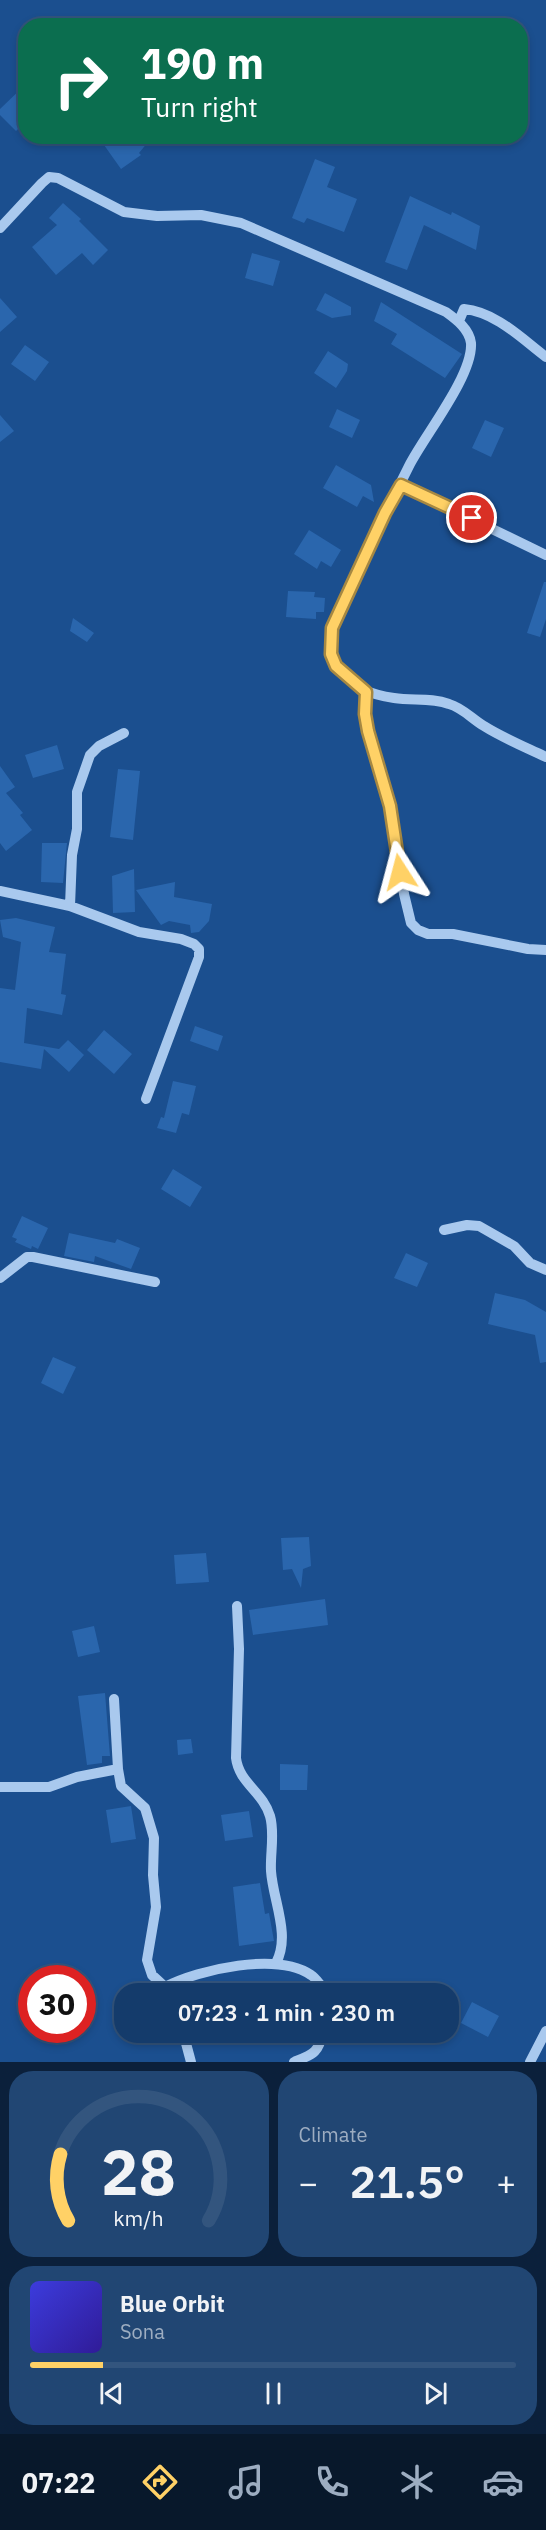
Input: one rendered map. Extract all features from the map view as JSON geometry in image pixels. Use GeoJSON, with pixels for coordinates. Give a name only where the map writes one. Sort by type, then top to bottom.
{"type":"FeatureCollection","features":[{"type":"Feature","properties":{"kind":"street"},"geometry":{"type":"LineString","coordinates":[[0,228],[42,183],[49,177],[58,178],[124,212],[157,216],[201,215],[241,223],[446,312],[459,321],[471,343],[466,364],[454,390],[409,466],[385,513],[332,628],[331,654],[336,666],[366,692],[395,699],[427,699],[448,703],[483,725],[546,757]]}},
{"type":"Feature","properties":{"kind":"street"},"geometry":{"type":"LineString","coordinates":[[459,321],[464,309],[486,316],[524,337],[546,357]]}},
{"type":"Feature","properties":{"kind":"street"},"geometry":{"type":"LineString","coordinates":[[401,485],[546,555]]}},
{"type":"Feature","properties":{"kind":"street"},"geometry":{"type":"LineString","coordinates":[[366,692],[365,714],[368,731],[390,806],[411,923],[418,930],[428,934],[463,936],[528,949],[546,950]]}},
{"type":"Feature","properties":{"kind":"street"},"geometry":{"type":"LineString","coordinates":[[70,906],[72,855],[77,829],[77,792],[90,755],[99,746],[124,733]]}},
{"type":"Feature","properties":{"kind":"street"},"geometry":{"type":"LineString","coordinates":[[0,891],[70,906],[139,932],[182,939],[199,949],[200,957],[146,1099]]}},
{"type":"Feature","properties":{"kind":"street"},"geometry":{"type":"LineString","coordinates":[[444,1230],[467,1225],[479,1226],[514,1246],[530,1263],[546,1270]]}},
{"type":"Feature","properties":{"kind":"street"},"geometry":{"type":"LineString","coordinates":[[0,1278],[27,1257],[33,1257],[155,1282]]}},
{"type":"Feature","properties":{"kind":"street"},"geometry":{"type":"LineString","coordinates":[[237,1606],[239,1649],[237,1769],[243,1780],[262,1799],[270,1816],[271,1873],[281,1929],[280,1955],[276,1963]]}},
{"type":"Feature","properties":{"kind":"street"},"geometry":{"type":"LineString","coordinates":[[114,1699],[117,1769],[121,1786],[145,1808],[152,1824],[156,1907],[147,1960],[152,1975],[160,1983]]}},
{"type":"Feature","properties":{"kind":"street"},"geometry":{"type":"LineString","coordinates":[[0,1787],[49,1787],[77,1777],[117,1769]]}},
{"type":"Feature","properties":{"kind":"street"},"geometry":{"type":"LineString","coordinates":[[181,1983],[204,1971],[276,1963],[296,1968],[312,1976],[318,1983]]}},
{"type":"Feature","properties":{"kind":"street"},"geometry":{"type":"LineString","coordinates":[[530,2062],[546,2031]]}},
{"type":"Feature","properties":{"kind":"street"},"geometry":{"type":"LineString","coordinates":[[186,2043],[191,2062]]}},
{"type":"Feature","properties":{"kind":"street"},"geometry":{"type":"LineString","coordinates":[[294,2062],[315,2054],[320,2043]]}},
{"type":"Feature","properties":{"kind":"building"},"geometry":{"type":"Polygon","coordinates":[[[18,92],[18,129],[16,131],[0,115],[0,109],[18,92]]]}},
{"type":"Feature","properties":{"kind":"building"},"geometry":{"type":"Polygon","coordinates":[[[146,144],[139,153],[141,155],[121,169],[104,145],[146,144]]]}},
{"type":"Feature","properties":{"kind":"building"},"geometry":{"type":"Polygon","coordinates":[[[315,159],[335,167],[327,187],[357,199],[344,232],[307,218],[304,223],[292,218],[315,159]]]}},
{"type":"Feature","properties":{"kind":"building"},"geometry":{"type":"Polygon","coordinates":[[[410,196],[451,215],[452,212],[480,226],[476,250],[424,225],[407,270],[385,262],[410,196]]]}},
{"type":"Feature","properties":{"kind":"building"},"geometry":{"type":"Polygon","coordinates":[[[63,203],[81,219],[79,221],[108,250],[93,265],[82,253],[56,275],[32,247],[57,225],[49,218],[63,203]]]}},
{"type":"Feature","properties":{"kind":"building"},"geometry":{"type":"Polygon","coordinates":[[[252,253],[280,261],[273,286],[245,278],[252,253]]]}},
{"type":"Feature","properties":{"kind":"building"},"geometry":{"type":"Polygon","coordinates":[[[325,293],[351,307],[351,315],[332,318],[316,310],[325,293]]]}},
{"type":"Feature","properties":{"kind":"building"},"geometry":{"type":"Polygon","coordinates":[[[0,298],[17,317],[0,332],[0,298]]]}},
{"type":"Feature","properties":{"kind":"building"},"geometry":{"type":"Polygon","coordinates":[[[381,302],[462,354],[445,378],[391,344],[397,334],[374,321],[381,302]]]}},
{"type":"Feature","properties":{"kind":"building"},"geometry":{"type":"Polygon","coordinates":[[[25,345],[49,362],[35,381],[11,364],[25,345]]]}},
{"type":"Feature","properties":{"kind":"building"},"geometry":{"type":"Polygon","coordinates":[[[328,351],[348,364],[347,371],[336,388],[314,373],[328,351]]]}},
{"type":"Feature","properties":{"kind":"building"},"geometry":{"type":"Polygon","coordinates":[[[337,409],[360,420],[352,438],[329,427],[337,409]]]}},
{"type":"Feature","properties":{"kind":"building"},"geometry":{"type":"Polygon","coordinates":[[[0,415],[14,431],[0,442],[0,415]]]}},
{"type":"Feature","properties":{"kind":"building"},"geometry":{"type":"Polygon","coordinates":[[[485,420],[504,428],[491,457],[472,448],[485,420]]]}},
{"type":"Feature","properties":{"kind":"building"},"geometry":{"type":"Polygon","coordinates":[[[336,465],[371,485],[374,502],[363,496],[357,507],[323,488],[336,465]]]}},
{"type":"Feature","properties":{"kind":"building"},"geometry":{"type":"Polygon","coordinates":[[[309,530],[341,550],[331,567],[321,561],[317,569],[294,554],[309,530]]]}},
{"type":"Feature","properties":{"kind":"building"},"geometry":{"type":"Polygon","coordinates":[[[544,582],[546,582],[546,619],[540,637],[527,633],[544,582]]]}},
{"type":"Feature","properties":{"kind":"building"},"geometry":{"type":"Polygon","coordinates":[[[288,591],[315,592],[314,597],[325,598],[324,612],[316,612],[316,619],[286,617],[288,591]]]}},
{"type":"Feature","properties":{"kind":"building"},"geometry":{"type":"Polygon","coordinates":[[[73,618],[94,633],[87,642],[70,631],[73,618]]]}},
{"type":"Feature","properties":{"kind":"building"},"geometry":{"type":"Polygon","coordinates":[[[57,745],[64,769],[33,778],[25,755],[57,745]]]}},
{"type":"Feature","properties":{"kind":"building"},"geometry":{"type":"Polygon","coordinates":[[[0,766],[15,787],[6,793],[23,813],[20,815],[32,830],[6,851],[0,843],[0,766]]]}},
{"type":"Feature","properties":{"kind":"building"},"geometry":{"type":"Polygon","coordinates":[[[118,769],[140,771],[133,840],[110,837],[118,769]]]}},
{"type":"Feature","properties":{"kind":"building"},"geometry":{"type":"Polygon","coordinates":[[[42,843],[67,843],[63,883],[41,882],[42,843]]]}},
{"type":"Feature","properties":{"kind":"building"},"geometry":{"type":"Polygon","coordinates":[[[134,869],[135,912],[113,913],[112,876],[134,869]]]}},
{"type":"Feature","properties":{"kind":"building"},"geometry":{"type":"Polygon","coordinates":[[[175,882],[174,897],[212,904],[209,921],[199,932],[191,933],[190,925],[169,921],[161,925],[136,890],[175,882]]]}},
{"type":"Feature","properties":{"kind":"building"},"geometry":{"type":"Polygon","coordinates":[[[16,918],[55,927],[49,952],[66,954],[61,994],[66,995],[62,1015],[27,1008],[24,1043],[59,1049],[68,1040],[84,1055],[69,1072],[44,1049],[41,1069],[0,1062],[0,988],[15,990],[21,942],[3,937],[0,920],[16,918]]]}},
{"type":"Feature","properties":{"kind":"building"},"geometry":{"type":"Polygon","coordinates":[[[195,1026],[223,1036],[218,1051],[190,1041],[195,1026]]]}},
{"type":"Feature","properties":{"kind":"building"},"geometry":{"type":"Polygon","coordinates":[[[104,1030],[132,1054],[114,1074],[87,1050],[104,1030]]]}},
{"type":"Feature","properties":{"kind":"building"},"geometry":{"type":"Polygon","coordinates":[[[173,1081],[196,1086],[189,1115],[182,1113],[176,1133],[157,1128],[161,1117],[164,1118],[173,1081]]]}},
{"type":"Feature","properties":{"kind":"building"},"geometry":{"type":"Polygon","coordinates":[[[173,1169],[202,1187],[190,1207],[161,1189],[173,1169]]]}},
{"type":"Feature","properties":{"kind":"building"},"geometry":{"type":"Polygon","coordinates":[[[22,1216],[48,1228],[38,1249],[32,1246],[31,1249],[15,1242],[17,1239],[12,1237],[22,1216]]]}},
{"type":"Feature","properties":{"kind":"building"},"geometry":{"type":"Polygon","coordinates":[[[69,1233],[115,1243],[117,1239],[140,1248],[131,1269],[95,1256],[94,1262],[64,1256],[69,1233]]]}},
{"type":"Feature","properties":{"kind":"building"},"geometry":{"type":"Polygon","coordinates":[[[406,1253],[428,1263],[417,1287],[394,1278],[406,1253]]]}},
{"type":"Feature","properties":{"kind":"building"},"geometry":{"type":"Polygon","coordinates":[[[495,1293],[525,1300],[546,1312],[546,1362],[540,1363],[535,1335],[488,1324],[495,1293]]]}},
{"type":"Feature","properties":{"kind":"building"},"geometry":{"type":"Polygon","coordinates":[[[53,1357],[76,1367],[63,1394],[41,1383],[53,1357]]]}},
{"type":"Feature","properties":{"kind":"building"},"geometry":{"type":"Polygon","coordinates":[[[309,1537],[311,1566],[303,1569],[301,1588],[292,1569],[283,1570],[281,1538],[309,1537]]]}},
{"type":"Feature","properties":{"kind":"building"},"geometry":{"type":"Polygon","coordinates":[[[206,1553],[209,1582],[176,1584],[174,1555],[206,1553]]]}},
{"type":"Feature","properties":{"kind":"building"},"geometry":{"type":"Polygon","coordinates":[[[325,1599],[328,1625],[253,1635],[249,1610],[325,1599]]]}},
{"type":"Feature","properties":{"kind":"building"},"geometry":{"type":"Polygon","coordinates":[[[94,1626],[100,1652],[78,1657],[72,1631],[94,1626]]]}},
{"type":"Feature","properties":{"kind":"building"},"geometry":{"type":"Polygon","coordinates":[[[105,1693],[110,1756],[102,1756],[102,1763],[87,1765],[78,1696],[105,1693]]]}},
{"type":"Feature","properties":{"kind":"building"},"geometry":{"type":"Polygon","coordinates":[[[191,1739],[193,1753],[178,1755],[177,1740],[191,1739]]]}},
{"type":"Feature","properties":{"kind":"building"},"geometry":{"type":"Polygon","coordinates":[[[280,1764],[308,1765],[307,1790],[280,1790],[280,1764]]]}},
{"type":"Feature","properties":{"kind":"building"},"geometry":{"type":"Polygon","coordinates":[[[131,1806],[136,1839],[111,1843],[106,1810],[131,1806]]]}},
{"type":"Feature","properties":{"kind":"building"},"geometry":{"type":"Polygon","coordinates":[[[249,1811],[253,1837],[225,1841],[221,1815],[249,1811]]]}},
{"type":"Feature","properties":{"kind":"building"},"geometry":{"type":"Polygon","coordinates":[[[260,1883],[265,1914],[269,1913],[274,1941],[239,1946],[233,1887],[260,1883]]]}},
{"type":"Feature","properties":{"kind":"building"},"geometry":{"type":"Polygon","coordinates":[[[472,2002],[499,2016],[488,2037],[461,2023],[472,2002]]]}},
{"type":"Feature","properties":{"kind":"route"},"geometry":{"type":"LineString","coordinates":[[400,872],[386,787],[377,765],[368,731],[365,714],[366,692],[336,666],[331,654],[332,628],[385,513],[401,485],[472,518]]}}]}
